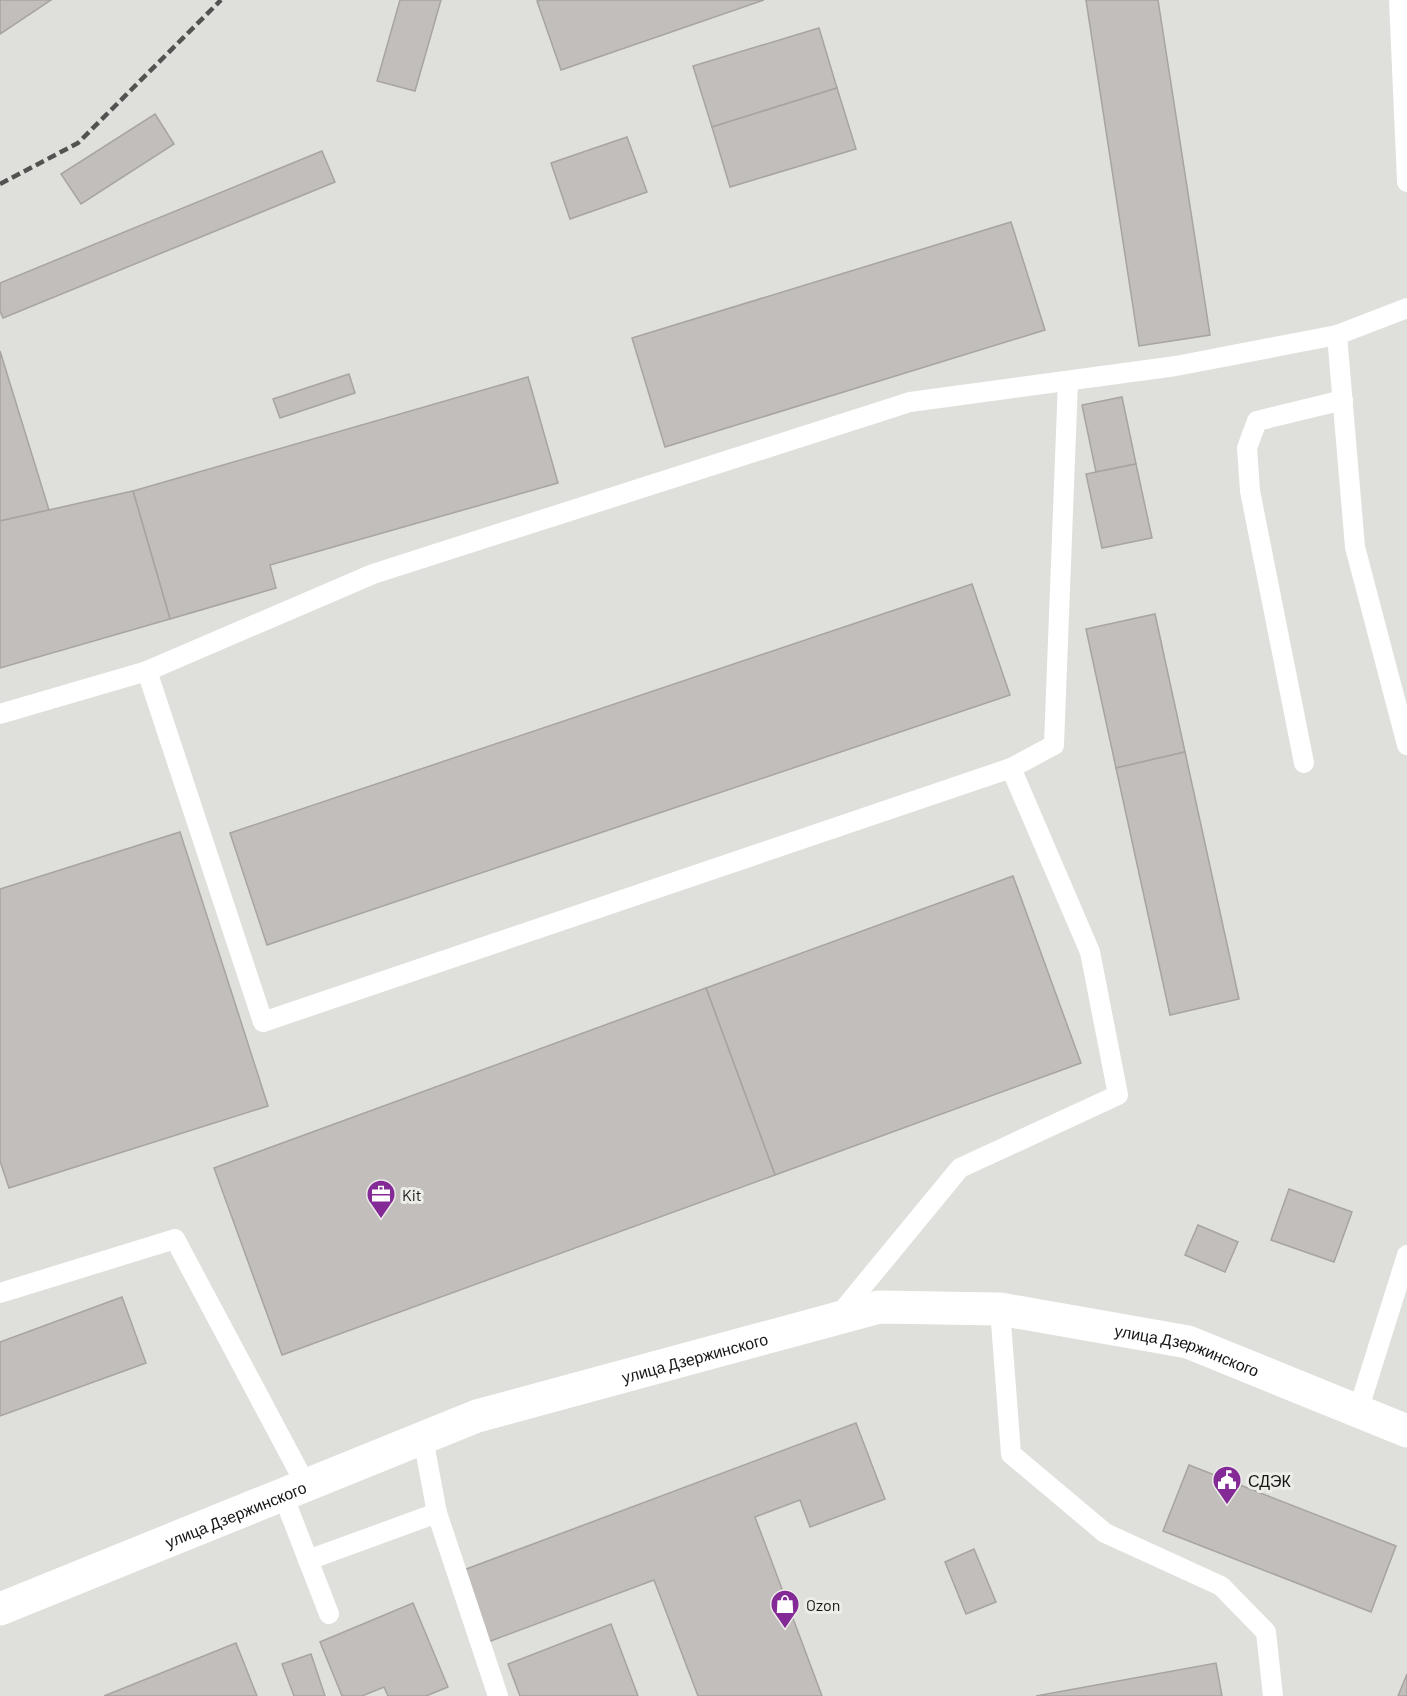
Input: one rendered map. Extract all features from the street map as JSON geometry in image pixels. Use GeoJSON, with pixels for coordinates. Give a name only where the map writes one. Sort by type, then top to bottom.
{"type":"FeatureCollection","features":[{"type":"Feature","properties":{"kind":"main road","name":"улица Дзержинского"},"geometry":{"type":"LineString","coordinates":[[0,1609],[477,1416],[879,1308],[1000,1309],[1188,1342],[1407,1431]]}},
{"type":"Feature","properties":{"kind":"lane"},"geometry":{"type":"LineString","coordinates":[[1399,0],[1407,182]]}},
{"type":"Feature","properties":{"kind":"lane"},"geometry":{"type":"LineString","coordinates":[[0,714],[147,670],[373,574],[910,402],[1176,366],[1337,335],[1407,308]]}},
{"type":"Feature","properties":{"kind":"lane"},"geometry":{"type":"LineString","coordinates":[[1337,335],[1355,547],[1407,745]]}},
{"type":"Feature","properties":{"kind":"lane"},"geometry":{"type":"LineString","coordinates":[[147,670],[263,1022],[1011,768],[1054,745],[1068,381]]}},
{"type":"Feature","properties":{"kind":"lane"},"geometry":{"type":"LineString","coordinates":[[1304,763],[1250,491],[1247,448],[1257,421],[1343,400]]}},
{"type":"Feature","properties":{"kind":"lane"},"geometry":{"type":"LineString","coordinates":[[836,1319],[960,1167],[1118,1095],[1090,952],[1011,768]]}},
{"type":"Feature","properties":{"kind":"lane"},"geometry":{"type":"LineString","coordinates":[[0,1293],[176,1239],[295,1490],[308,1560],[329,1614]]}},
{"type":"Feature","properties":{"kind":"lane"},"geometry":{"type":"LineString","coordinates":[[1358,1411],[1407,1255]]}},
{"type":"Feature","properties":{"kind":"lane"},"geometry":{"type":"LineString","coordinates":[[1000,1309],[1011,1454],[1105,1533],[1221,1586],[1266,1632],[1273,1696]]}},
{"type":"Feature","properties":{"kind":"lane"},"geometry":{"type":"LineString","coordinates":[[423,1438],[437,1513],[498,1696]]}},
{"type":"Feature","properties":{"kind":"lane"},"geometry":{"type":"LineString","coordinates":[[308,1560],[437,1513]]}},
{"type":"Feature","properties":{"kind":"building"},"geometry":{"type":"Polygon","coordinates":[[[0,0],[51,0],[0,34],[0,0]]]}},
{"type":"Feature","properties":{"kind":"building"},"geometry":{"type":"Polygon","coordinates":[[[400,0],[441,0],[415,91],[377,81],[400,0]]]}},
{"type":"Feature","properties":{"kind":"building"},"geometry":{"type":"Polygon","coordinates":[[[764,0],[561,70],[537,1],[764,0]]]}},
{"type":"Feature","properties":{"kind":"building"},"geometry":{"type":"Polygon","coordinates":[[[1086,0],[1158,0],[1210,335],[1139,346],[1086,0]]]}},
{"type":"Feature","properties":{"kind":"building"},"geometry":{"type":"Polygon","coordinates":[[[819,28],[837,88],[712,127],[693,66],[819,28]]]}},
{"type":"Feature","properties":{"kind":"building"},"geometry":{"type":"Polygon","coordinates":[[[837,88],[856,149],[730,187],[712,127],[837,88]]]}},
{"type":"Feature","properties":{"kind":"building"},"geometry":{"type":"Polygon","coordinates":[[[155,114],[174,144],[81,204],[61,174],[155,114]]]}},
{"type":"Feature","properties":{"kind":"building"},"geometry":{"type":"Polygon","coordinates":[[[627,137],[647,192],[570,219],[551,163],[627,137]]]}},
{"type":"Feature","properties":{"kind":"building"},"geometry":{"type":"Polygon","coordinates":[[[322,151],[335,182],[3,318],[0,311],[0,283],[322,151]]]}},
{"type":"Feature","properties":{"kind":"building"},"geometry":{"type":"Polygon","coordinates":[[[1011,222],[1045,330],[665,447],[632,338],[1011,222]]]}},
{"type":"Feature","properties":{"kind":"building"},"geometry":{"type":"Polygon","coordinates":[[[0,351],[49,510],[0,521],[0,351]]]}},
{"type":"Feature","properties":{"kind":"building"},"geometry":{"type":"Polygon","coordinates":[[[349,374],[355,393],[280,418],[273,399],[349,374]]]}},
{"type":"Feature","properties":{"kind":"building"},"geometry":{"type":"Polygon","coordinates":[[[528,377],[558,483],[270,565],[276,588],[170,619],[133,491],[528,377]]]}},
{"type":"Feature","properties":{"kind":"building"},"geometry":{"type":"Polygon","coordinates":[[[1122,397],[1136,464],[1096,472],[1082,405],[1122,397]]]}},
{"type":"Feature","properties":{"kind":"building"},"geometry":{"type":"Polygon","coordinates":[[[1136,464],[1152,538],[1102,548],[1086,474],[1136,464]]]}},
{"type":"Feature","properties":{"kind":"building"},"geometry":{"type":"Polygon","coordinates":[[[133,491],[170,619],[0,668],[0,521],[133,491]]]}},
{"type":"Feature","properties":{"kind":"building"},"geometry":{"type":"Polygon","coordinates":[[[972,584],[1010,695],[267,945],[230,833],[972,584]]]}},
{"type":"Feature","properties":{"kind":"building"},"geometry":{"type":"Polygon","coordinates":[[[1155,614],[1185,752],[1116,768],[1086,629],[1155,614]]]}},
{"type":"Feature","properties":{"kind":"building"},"geometry":{"type":"Polygon","coordinates":[[[1185,752],[1239,999],[1170,1015],[1116,768],[1185,752]]]}},
{"type":"Feature","properties":{"kind":"building"},"geometry":{"type":"Polygon","coordinates":[[[180,832],[268,1106],[9,1188],[0,1161],[0,889],[180,832]]]}},
{"type":"Feature","properties":{"kind":"building"},"geometry":{"type":"Polygon","coordinates":[[[1013,876],[1081,1063],[775,1175],[706,988],[1013,876]]]}},
{"type":"Feature","properties":{"kind":"building"},"geometry":{"type":"Polygon","coordinates":[[[706,988],[775,1175],[282,1355],[214,1168],[706,988]]]}},
{"type":"Feature","properties":{"kind":"building"},"geometry":{"type":"Polygon","coordinates":[[[1289,1189],[1352,1212],[1334,1262],[1271,1240],[1289,1189]]]}},
{"type":"Feature","properties":{"kind":"building"},"geometry":{"type":"Polygon","coordinates":[[[1198,1225],[1238,1242],[1225,1272],[1185,1255],[1198,1225]]]}},
{"type":"Feature","properties":{"kind":"building"},"geometry":{"type":"Polygon","coordinates":[[[122,1297],[146,1363],[0,1416],[0,1342],[122,1297]]]}},
{"type":"Feature","properties":{"kind":"building"},"geometry":{"type":"Polygon","coordinates":[[[856,1423],[885,1499],[810,1527],[800,1500],[755,1517],[822,1696],[698,1696],[654,1580],[488,1642],[461,1571],[856,1423]]]}},
{"type":"Feature","properties":{"kind":"building"},"geometry":{"type":"Polygon","coordinates":[[[1189,1465],[1396,1546],[1371,1612],[1163,1531],[1189,1465]]]}},
{"type":"Feature","properties":{"kind":"building"},"geometry":{"type":"Polygon","coordinates":[[[974,1549],[996,1602],[966,1614],[945,1562],[974,1549]]]}},
{"type":"Feature","properties":{"kind":"building"},"geometry":{"type":"Polygon","coordinates":[[[413,1603],[448,1687],[426,1696],[388,1696],[384,1687],[362,1696],[342,1696],[320,1642],[413,1603]]]}},
{"type":"Feature","properties":{"kind":"building"},"geometry":{"type":"Polygon","coordinates":[[[611,1624],[638,1696],[520,1696],[508,1664],[611,1624]]]}},
{"type":"Feature","properties":{"kind":"building"},"geometry":{"type":"Polygon","coordinates":[[[236,1643],[257,1696],[104,1696],[236,1643]]]}},
{"type":"Feature","properties":{"kind":"building"},"geometry":{"type":"Polygon","coordinates":[[[311,1654],[325,1696],[294,1696],[282,1664],[311,1654]]]}},
{"type":"Feature","properties":{"kind":"building"},"geometry":{"type":"Polygon","coordinates":[[[1216,1663],[1222,1696],[1036,1696],[1216,1663]]]}},
{"type":"Feature","properties":{"kind":"building"},"geometry":{"type":"Polygon","coordinates":[[[1407,1674],[1407,1696],[1398,1696],[1407,1674]]]}},
{"type":"Feature","properties":{"kind":"railway"},"geometry":{"type":"LineString","coordinates":[[0,184],[78,143],[221,0]]}},
{"type":"Feature","properties":{"kind":"place","name":"Kit"},"geometry":{"type":"Point","coordinates":[381,1220]}},
{"type":"Feature","properties":{"kind":"place","name":"СДЭК"},"geometry":{"type":"Point","coordinates":[1227,1506]}},
{"type":"Feature","properties":{"kind":"place","name":"Ozon"},"geometry":{"type":"Point","coordinates":[785,1630]}}]}
